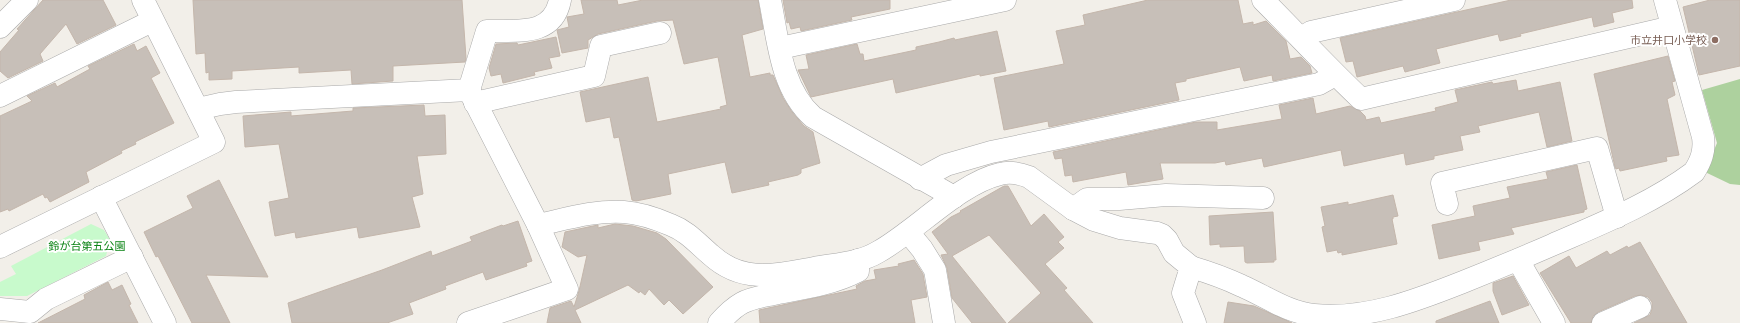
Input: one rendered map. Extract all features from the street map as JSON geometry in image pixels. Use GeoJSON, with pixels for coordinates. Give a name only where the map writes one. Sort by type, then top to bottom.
{"type":"FeatureCollection","features":[{"type":"Feature","properties":{"kind":"street"},"geometry":{"type":"LineString","coordinates":[[0,27],[27,0]]}},
{"type":"Feature","properties":{"kind":"street"},"geometry":{"type":"LineString","coordinates":[[0,247],[214,142],[142,0]]}},
{"type":"Feature","properties":{"kind":"street"},"geometry":{"type":"LineString","coordinates":[[468,323],[567,289],[538,225],[472,96],[487,31],[522,30],[541,26],[548,23],[554,17],[558,10],[560,0]]}},
{"type":"Feature","properties":{"kind":"street"},"geometry":{"type":"LineString","coordinates":[[770,0],[780,48],[790,84],[797,100],[807,111],[920,179],[954,197]]}},
{"type":"Feature","properties":{"kind":"street"},"geometry":{"type":"LineString","coordinates":[[780,48],[1005,0]]}},
{"type":"Feature","properties":{"kind":"street"},"geometry":{"type":"LineString","coordinates":[[1262,0],[1301,38],[1335,75],[1361,99],[1672,27]]}},
{"type":"Feature","properties":{"kind":"street"},"geometry":{"type":"LineString","coordinates":[[1301,38],[1311,32],[1454,0]]}},
{"type":"Feature","properties":{"kind":"street"},"geometry":{"type":"LineString","coordinates":[[538,225],[581,215],[624,212],[641,215],[671,225],[685,232],[719,261],[738,272],[761,276],[780,274],[858,260],[878,253],[954,197],[976,184],[999,174],[1020,173],[1029,177],[1073,209],[1094,220],[1120,228],[1157,232],[1167,240],[1174,254],[1191,267],[1241,285],[1296,311],[1312,315],[1337,317],[1384,310],[1405,304],[1518,260],[1617,217],[1644,203],[1694,172],[1702,155],[1704,146],[1703,137],[1665,0]]}},
{"type":"Feature","properties":{"kind":"street"},"geometry":{"type":"LineString","coordinates":[[0,96],[152,21]]}},
{"type":"Feature","properties":{"kind":"street"},"geometry":{"type":"LineString","coordinates":[[198,109],[236,102],[472,96],[594,76],[601,46],[660,33]]}},
{"type":"Feature","properties":{"kind":"street"},"geometry":{"type":"LineString","coordinates":[[920,179],[946,165],[991,152],[1319,84],[1335,75]]}},
{"type":"Feature","properties":{"kind":"street"},"geometry":{"type":"LineString","coordinates":[[1446,204],[1442,183],[1597,148],[1617,217]]}},
{"type":"Feature","properties":{"kind":"street"},"geometry":{"type":"LineString","coordinates":[[1073,209],[1087,199],[1119,199],[1166,195],[1263,198]]}},
{"type":"Feature","properties":{"kind":"street"},"geometry":{"type":"LineString","coordinates":[[101,197],[165,323]]}},
{"type":"Feature","properties":{"kind":"street"},"geometry":{"type":"LineString","coordinates":[[908,232],[922,249],[935,270],[944,323]]}},
{"type":"Feature","properties":{"kind":"street"},"geometry":{"type":"LineString","coordinates":[[0,309],[33,317],[46,299],[132,257]]}},
{"type":"Feature","properties":{"kind":"street"},"geometry":{"type":"LineString","coordinates":[[719,323],[732,310],[743,303],[756,298],[825,284],[848,276],[858,271],[858,260]]}},
{"type":"Feature","properties":{"kind":"street"},"geometry":{"type":"LineString","coordinates":[[1518,260],[1554,323]]}},
{"type":"Feature","properties":{"kind":"street"},"geometry":{"type":"LineString","coordinates":[[1191,267],[1183,293],[1196,323]]}},
{"type":"Feature","properties":{"kind":"street"},"geometry":{"type":"LineString","coordinates":[[1603,323],[1640,307]]}},
{"type":"Feature","properties":{"kind":"green space"},"geometry":{"type":"Polygon","coordinates":[[[1740,79],[1740,185],[1730,184],[1705,172],[1717,143],[1702,90],[1740,79]]]}},
{"type":"Feature","properties":{"kind":"green space","name":"鈴が台第五公園"},"geometry":{"type":"Polygon","coordinates":[[[91,224],[104,230],[110,240],[106,256],[27,296],[0,296],[0,282],[16,274],[11,266],[91,224]]]}},
{"type":"Feature","properties":{"kind":"building"},"geometry":{"type":"Polygon","coordinates":[[[43,0],[103,0],[116,25],[77,44],[66,24],[40,54],[43,61],[8,78],[0,71],[0,52],[19,30],[17,29],[43,0]]]}},
{"type":"Feature","properties":{"kind":"building"},"geometry":{"type":"Polygon","coordinates":[[[193,0],[462,0],[466,58],[465,62],[393,66],[393,81],[352,84],[351,70],[299,73],[299,67],[232,71],[232,79],[209,80],[209,72],[206,73],[205,53],[196,54],[193,0]]]}},
{"type":"Feature","properties":{"kind":"building"},"geometry":{"type":"Polygon","coordinates":[[[581,0],[617,0],[618,5],[643,0],[758,0],[763,29],[742,35],[750,77],[770,73],[770,75],[773,75],[783,98],[792,112],[804,126],[813,132],[820,163],[801,169],[801,173],[798,175],[768,182],[769,185],[732,193],[725,162],[668,174],[671,194],[636,201],[632,200],[619,137],[614,138],[610,117],[586,122],[580,92],[648,77],[657,122],[721,109],[720,107],[727,105],[718,57],[684,64],[673,20],[657,21],[598,34],[588,40],[588,48],[562,53],[557,30],[569,27],[567,17],[584,14],[581,0]]]}},
{"type":"Feature","properties":{"kind":"building"},"geometry":{"type":"Polygon","coordinates":[[[783,0],[890,0],[890,9],[851,17],[852,20],[801,31],[800,27],[791,29],[789,22],[787,23],[783,0]]]}},
{"type":"Feature","properties":{"kind":"building"},"geometry":{"type":"Polygon","coordinates":[[[1148,0],[1238,0],[1243,24],[1253,22],[1253,25],[1266,21],[1286,41],[1290,59],[1301,57],[1310,66],[1312,73],[1273,81],[1272,75],[1244,81],[1240,67],[1186,79],[1186,81],[1175,83],[1179,100],[1049,127],[1048,121],[1004,130],[994,78],[1064,64],[1056,31],[1085,25],[1083,15],[1148,0]]]}},
{"type":"Feature","properties":{"kind":"building"},"geometry":{"type":"Polygon","coordinates":[[[1511,0],[1632,0],[1633,8],[1612,13],[1614,22],[1594,27],[1592,17],[1520,34],[1521,36],[1500,41],[1498,34],[1436,49],[1440,63],[1405,72],[1403,66],[1357,77],[1353,61],[1346,62],[1340,38],[1511,0]]]}},
{"type":"Feature","properties":{"kind":"building","name":"市立井口小学校"},"geometry":{"type":"Polygon","coordinates":[[[1710,0],[1740,0],[1740,66],[1699,75],[1683,7],[1710,0]]]}},
{"type":"Feature","properties":{"kind":"building"},"geometry":{"type":"Polygon","coordinates":[[[997,31],[1006,71],[980,76],[980,74],[896,93],[893,79],[811,97],[798,70],[809,69],[806,55],[857,44],[860,54],[863,54],[864,61],[916,50],[916,47],[954,38],[955,40],[997,31]]]}},
{"type":"Feature","properties":{"kind":"building"},"geometry":{"type":"Polygon","coordinates":[[[556,37],[560,56],[549,58],[552,68],[534,72],[535,75],[503,83],[501,74],[491,76],[489,68],[496,44],[517,43],[518,45],[556,37]]]}},
{"type":"Feature","properties":{"kind":"building"},"geometry":{"type":"Polygon","coordinates":[[[134,44],[137,51],[146,46],[160,73],[151,78],[174,123],[135,142],[136,144],[121,151],[122,153],[86,172],[89,182],[50,202],[43,194],[9,211],[8,209],[0,212],[0,116],[32,101],[27,96],[55,83],[57,87],[90,69],[88,66],[134,44]]]}},
{"type":"Feature","properties":{"kind":"building"},"geometry":{"type":"Polygon","coordinates":[[[1668,56],[1675,81],[1672,82],[1675,95],[1667,99],[1679,155],[1666,157],[1667,161],[1620,171],[1619,168],[1616,169],[1615,167],[1594,74],[1668,56]]]}},
{"type":"Feature","properties":{"kind":"building"},"geometry":{"type":"Polygon","coordinates":[[[1516,80],[1518,91],[1560,82],[1572,141],[1547,147],[1539,112],[1478,126],[1480,132],[1460,136],[1463,150],[1434,156],[1434,159],[1406,165],[1404,153],[1344,166],[1341,150],[1264,167],[1262,158],[1226,165],[1225,161],[1215,163],[1160,163],[1163,179],[1128,185],[1126,172],[1073,182],[1072,175],[1065,176],[1062,158],[1055,159],[1053,152],[1196,122],[1217,122],[1217,130],[1282,119],[1279,105],[1313,98],[1316,114],[1350,106],[1360,111],[1365,116],[1366,120],[1379,117],[1381,123],[1436,111],[1435,108],[1458,102],[1455,90],[1492,82],[1493,84],[1516,80]]]}},
{"type":"Feature","properties":{"kind":"building"},"geometry":{"type":"Polygon","coordinates":[[[424,105],[425,116],[445,115],[446,154],[417,156],[423,194],[412,197],[420,227],[359,238],[357,227],[296,238],[295,232],[275,236],[269,202],[289,198],[279,144],[245,147],[243,116],[291,112],[291,116],[353,111],[353,108],[424,105]]]}},
{"type":"Feature","properties":{"kind":"building"},"geometry":{"type":"Polygon","coordinates":[[[1577,165],[1587,209],[1584,210],[1584,212],[1511,228],[1514,234],[1478,242],[1480,250],[1439,259],[1432,225],[1475,216],[1473,206],[1510,198],[1507,187],[1548,179],[1546,172],[1577,165]]]}},
{"type":"Feature","properties":{"kind":"building"},"geometry":{"type":"Polygon","coordinates":[[[219,180],[268,277],[206,275],[230,323],[192,323],[144,232],[193,208],[187,196],[219,180]]]}},
{"type":"Feature","properties":{"kind":"building"},"geometry":{"type":"Polygon","coordinates":[[[1004,186],[1008,186],[1031,226],[1044,214],[1064,237],[1058,242],[1064,248],[1045,264],[1067,288],[1064,290],[1093,323],[1008,323],[1041,293],[989,235],[952,256],[1006,323],[972,323],[952,298],[947,268],[941,255],[948,254],[932,232],[951,217],[961,212],[960,211],[1004,186]]]}},
{"type":"Feature","properties":{"kind":"building"},"geometry":{"type":"Polygon","coordinates":[[[1393,195],[1398,216],[1393,217],[1392,219],[1397,244],[1342,255],[1342,252],[1338,253],[1337,250],[1327,252],[1322,227],[1325,226],[1321,207],[1348,202],[1348,205],[1393,195]]]}},
{"type":"Feature","properties":{"kind":"building"},"geometry":{"type":"Polygon","coordinates":[[[1273,212],[1276,260],[1274,260],[1274,262],[1247,263],[1245,262],[1244,246],[1220,247],[1220,244],[1210,245],[1209,216],[1273,212]]]}},
{"type":"Feature","properties":{"kind":"building"},"geometry":{"type":"Polygon","coordinates":[[[518,221],[532,261],[526,263],[527,266],[486,280],[483,272],[445,286],[446,289],[409,303],[413,314],[387,323],[292,323],[288,303],[431,251],[432,256],[472,241],[470,237],[502,225],[503,226],[518,221]]]}},
{"type":"Feature","properties":{"kind":"building"},"geometry":{"type":"Polygon","coordinates":[[[615,224],[633,226],[657,233],[666,239],[713,287],[683,314],[669,300],[664,305],[649,289],[645,295],[640,291],[639,293],[628,285],[575,310],[581,323],[547,323],[550,308],[571,301],[574,307],[587,255],[578,257],[562,247],[565,232],[598,225],[598,228],[615,224]]]}},
{"type":"Feature","properties":{"kind":"building"},"geometry":{"type":"Polygon","coordinates":[[[1640,242],[1687,323],[1634,323],[1650,315],[1652,309],[1652,302],[1648,297],[1641,295],[1635,296],[1598,312],[1593,316],[1591,323],[1571,323],[1540,273],[1569,256],[1576,268],[1607,251],[1610,255],[1627,246],[1628,248],[1640,242]]]}},
{"type":"Feature","properties":{"kind":"building"},"geometry":{"type":"Polygon","coordinates":[[[914,260],[923,274],[927,297],[911,300],[915,323],[760,323],[759,310],[857,289],[856,286],[865,281],[876,279],[874,270],[899,266],[898,264],[914,260]]]}},
{"type":"Feature","properties":{"kind":"building"},"geometry":{"type":"Polygon","coordinates":[[[1513,276],[1529,305],[1502,315],[1493,291],[1493,283],[1513,276]]]}},
{"type":"Feature","properties":{"kind":"building"},"geometry":{"type":"Polygon","coordinates":[[[108,282],[112,290],[122,285],[131,304],[129,305],[138,323],[38,323],[85,299],[84,295],[108,282]]]}},
{"type":"Feature","properties":{"kind":"building"},"geometry":{"type":"Polygon","coordinates":[[[1490,301],[1499,323],[1436,323],[1436,321],[1490,301]]]}},
{"type":"Feature","properties":{"kind":"building"},"geometry":{"type":"Polygon","coordinates":[[[1228,302],[1254,306],[1292,323],[1224,323],[1228,302]]]}},
{"type":"Feature","properties":{"kind":"place","name":"市立井口小学校"},"geometry":{"type":"Point","coordinates":[1715,40]}}]}
